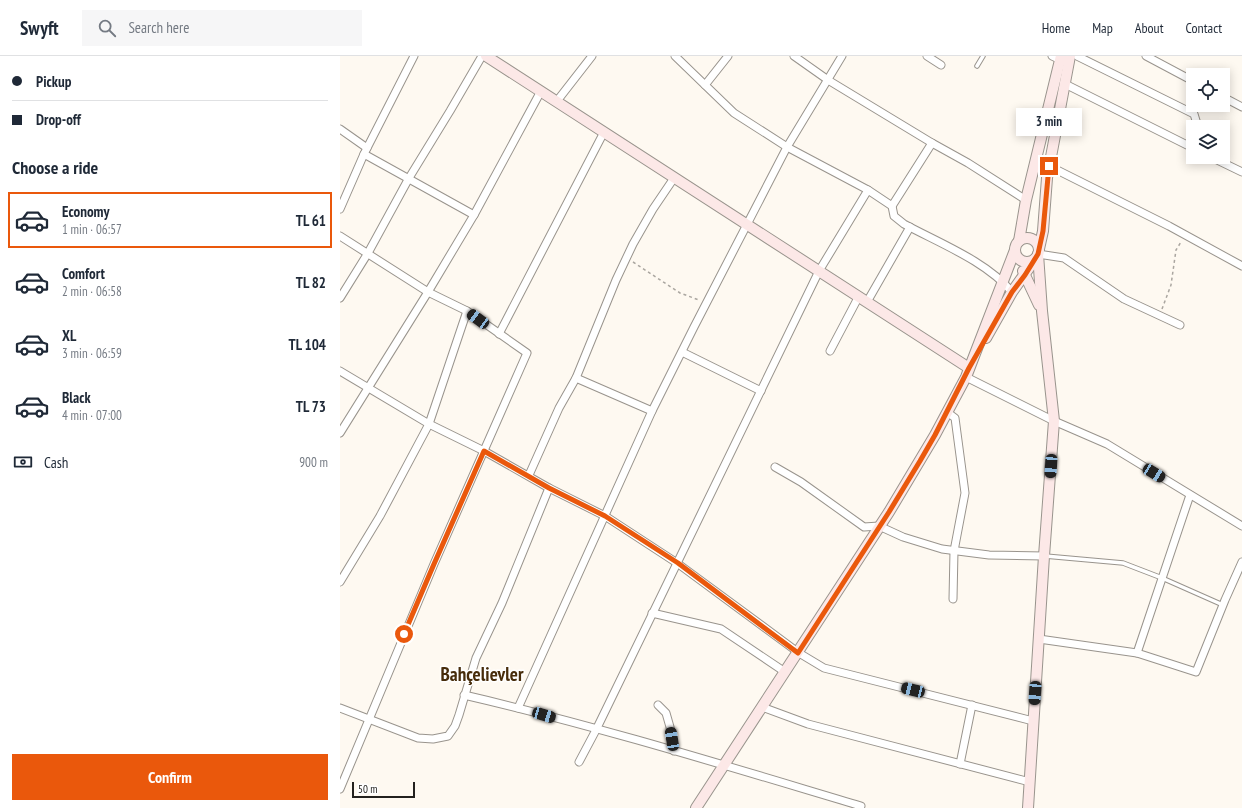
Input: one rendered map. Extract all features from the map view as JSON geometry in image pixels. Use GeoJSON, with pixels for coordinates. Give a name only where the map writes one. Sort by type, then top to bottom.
{"type":"FeatureCollection","features":[{"type":"Feature","properties":{"kind":"street"},"geometry":{"type":"LineString","coordinates":[[340,209],[365,151],[414,56]]}},
{"type":"Feature","properties":{"kind":"street"},"geometry":{"type":"LineString","coordinates":[[340,298],[368,253],[409,178],[482,56]]}},
{"type":"Feature","properties":{"kind":"street"},"geometry":{"type":"LineString","coordinates":[[556,101],[592,56]]}},
{"type":"Feature","properties":{"kind":"street"},"geometry":{"type":"LineString","coordinates":[[675,56],[734,113],[787,147],[868,190],[892,206]]}},
{"type":"Feature","properties":{"kind":"street"},"geometry":{"type":"LineString","coordinates":[[706,85],[728,56]]}},
{"type":"Feature","properties":{"kind":"street"},"geometry":{"type":"LineString","coordinates":[[794,56],[828,80],[968,163],[1026,200]]}},
{"type":"Feature","properties":{"kind":"street"},"geometry":{"type":"LineString","coordinates":[[518,708],[652,412],[706,302],[787,147],[842,56]]}},
{"type":"Feature","properties":{"kind":"street"},"geometry":{"type":"LineString","coordinates":[[927,56],[941,65]]}},
{"type":"Feature","properties":{"kind":"street"},"geometry":{"type":"LineString","coordinates":[[1077,56],[1194,114],[1196,120]]}},
{"type":"Feature","properties":{"kind":"street"},"geometry":{"type":"LineString","coordinates":[[1146,56],[1186,77]]}},
{"type":"Feature","properties":{"kind":"street"},"geometry":{"type":"LineString","coordinates":[[492,57],[556,101],[674,178],[863,299],[968,372],[1054,421],[1107,444],[1242,526]]}},
{"type":"Feature","properties":{"kind":"street"},"geometry":{"type":"LineString","coordinates":[[696,808],[786,672],[879,526],[935,435],[1012,292],[1038,254],[1043,231],[1049,166],[1065,84],[1062,58]]}},
{"type":"Feature","properties":{"kind":"street"},"geometry":{"type":"LineString","coordinates":[[1042,310],[1025,275],[1018,250],[1026,200],[1062,58]]}},
{"type":"Feature","properties":{"kind":"street"},"geometry":{"type":"LineString","coordinates":[[1065,84],[1186,144]]}},
{"type":"Feature","properties":{"kind":"street"},"geometry":{"type":"LineString","coordinates":[[340,433],[474,215],[541,91]]}},
{"type":"Feature","properties":{"kind":"street"},"geometry":{"type":"LineString","coordinates":[[1230,101],[1242,107]]}},
{"type":"Feature","properties":{"kind":"street"},"geometry":{"type":"LineString","coordinates":[[340,128],[365,151],[474,215]]}},
{"type":"Feature","properties":{"kind":"street"},"geometry":{"type":"LineString","coordinates":[[499,334],[604,132]]}},
{"type":"Feature","properties":{"kind":"street"},"geometry":{"type":"LineString","coordinates":[[932,143],[892,206],[894,216],[910,227],[977,263],[1002,281],[1012,292]]}},
{"type":"Feature","properties":{"kind":"street"},"geometry":{"type":"LineString","coordinates":[[1225,164],[1242,172]]}},
{"type":"Feature","properties":{"kind":"street"},"geometry":{"type":"LineString","coordinates":[[1049,166],[1185,234],[1242,266]]}},
{"type":"Feature","properties":{"kind":"street"},"geometry":{"type":"LineString","coordinates":[[529,475],[559,408],[576,378],[627,258],[653,209],[674,178]]}},
{"type":"Feature","properties":{"kind":"street"},"geometry":{"type":"LineString","coordinates":[[579,762],[678,563],[819,271],[868,190]]}},
{"type":"Feature","properties":{"kind":"street"},"geometry":{"type":"LineString","coordinates":[[830,351],[910,227]]}},
{"type":"Feature","properties":{"kind":"street"},"geometry":{"type":"LineString","coordinates":[[340,236],[428,292],[467,311],[527,353],[434,564],[340,789]]}},
{"type":"Feature","properties":{"kind":"street"},"geometry":{"type":"LineString","coordinates":[[968,372],[1002,281],[1018,250],[1027,238],[1032,239],[1035,241],[1038,254],[1042,310],[1054,421],[1028,808]]}},
{"type":"Feature","properties":{"kind":"street"},"geometry":{"type":"LineString","coordinates":[[1018,250],[1028,262],[1038,254],[1064,258],[1124,299],[1180,326]]}},
{"type":"Feature","properties":{"kind":"street"},"geometry":{"type":"LineString","coordinates":[[340,582],[380,516],[429,424],[467,311]]}},
{"type":"Feature","properties":{"kind":"street"},"geometry":{"type":"LineString","coordinates":[[682,352],[761,391]]}},
{"type":"Feature","properties":{"kind":"street"},"geometry":{"type":"LineString","coordinates":[[340,370],[429,424],[484,451],[529,475],[549,488],[605,516],[678,563],[798,653],[824,668],[1033,721]]}},
{"type":"Feature","properties":{"kind":"street"},"geometry":{"type":"LineString","coordinates":[[576,378],[652,412]]}},
{"type":"Feature","properties":{"kind":"street"},"geometry":{"type":"LineString","coordinates":[[947,412],[955,418],[965,493],[954,551],[953,598]]}},
{"type":"Feature","properties":{"kind":"street"},"geometry":{"type":"LineString","coordinates":[[775,467],[801,482],[864,527],[879,526],[903,538],[954,551],[989,555],[1044,556]]}},
{"type":"Feature","properties":{"kind":"street"},"geometry":{"type":"LineString","coordinates":[[340,708],[418,738],[433,740],[448,736],[455,726],[459,715],[476,658],[502,602],[549,488]]}},
{"type":"Feature","properties":{"kind":"street"},"geometry":{"type":"LineString","coordinates":[[1137,653],[1190,495]]}},
{"type":"Feature","properties":{"kind":"street"},"geometry":{"type":"LineString","coordinates":[[1039,638],[1137,653],[1196,672],[1242,562]]}},
{"type":"Feature","properties":{"kind":"street"},"geometry":{"type":"LineString","coordinates":[[652,613],[720,629],[786,672]]}},
{"type":"Feature","properties":{"kind":"street"},"geometry":{"type":"LineString","coordinates":[[464,696],[518,708],[674,751],[861,806]]}},
{"type":"Feature","properties":{"kind":"street"},"geometry":{"type":"LineString","coordinates":[[658,705],[666,713],[674,751]]}},
{"type":"Feature","properties":{"kind":"street"},"geometry":{"type":"LineString","coordinates":[[960,764],[972,705]]}},
{"type":"Feature","properties":{"kind":"street"},"geometry":{"type":"LineString","coordinates":[[762,707],[808,724],[1030,782]]}},
{"type":"Feature","properties":{"kind":"lane"},"geometry":{"type":"LineString","coordinates":[[977,66],[983,56]]}},
{"type":"Feature","properties":{"kind":"lane"},"geometry":{"type":"LineString","coordinates":[[1044,556],[1123,563],[1162,578],[1223,605]]}},
{"type":"Feature","properties":{"kind":"path"},"geometry":{"type":"LineString","coordinates":[[1161,316],[1163,304],[1171,285],[1176,250],[1185,234]]}},
{"type":"Feature","properties":{"kind":"path"},"geometry":{"type":"LineString","coordinates":[[627,258],[680,293],[706,302]]}},
{"type":"Feature","properties":{"kind":"district","name":"Bahçelievler"},"geometry":{"type":"Point","coordinates":[482,674]}},
{"type":"Feature","properties":{"kind":"route"},"geometry":{"type":"LineString","coordinates":[[404,634],[484,451],[529,475],[549,488],[605,516],[678,563],[798,653],[920,461],[966,377],[969,368],[1012,292],[1038,254],[1043,231],[1049,166]]}}]}
